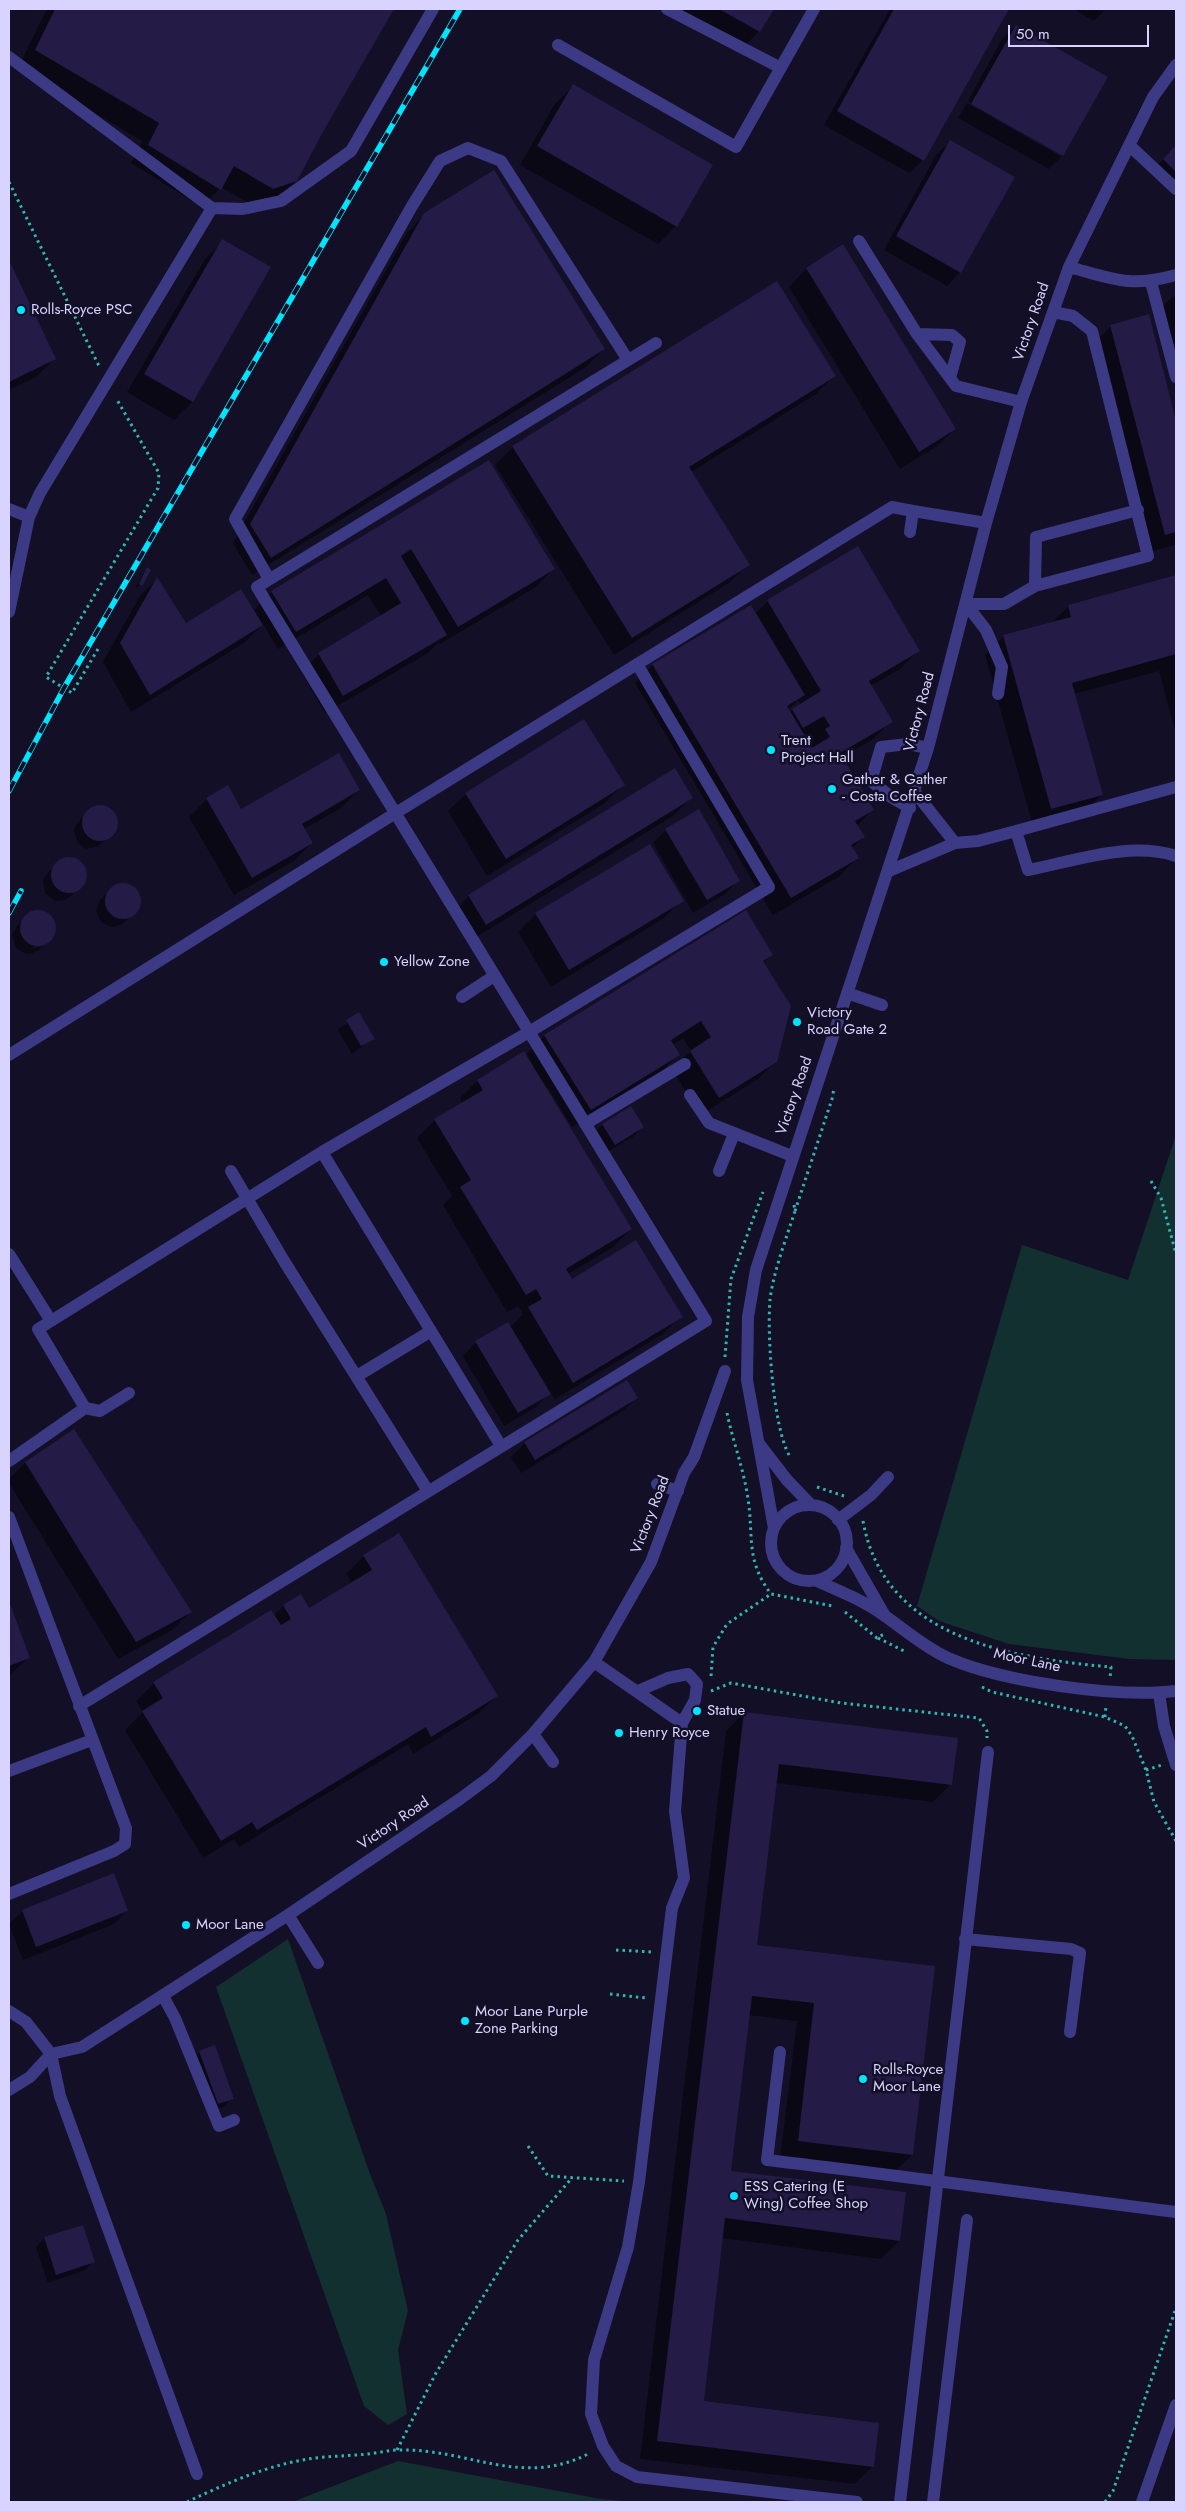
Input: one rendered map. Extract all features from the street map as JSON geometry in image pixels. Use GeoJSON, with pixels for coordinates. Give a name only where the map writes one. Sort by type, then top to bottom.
{"type":"FeatureCollection","features":[{"type":"Feature","properties":{"kind":"street"},"geometry":{"type":"LineString","coordinates":[[9,57],[212,208],[243,209],[281,202],[351,151],[434,9]]}},
{"type":"Feature","properties":{"kind":"street"},"geometry":{"type":"LineString","coordinates":[[667,9],[781,68]]}},
{"type":"Feature","properties":{"kind":"street"},"geometry":{"type":"LineString","coordinates":[[558,45],[736,147],[814,9]]}},
{"type":"Feature","properties":{"kind":"street","name":"Victory Road"},"geometry":{"type":"LineString","coordinates":[[774,1528],[760,1445],[753,1422],[747,1380],[748,1317],[756,1270],[792,1156],[910,808],[928,748],[986,523],[1021,402],[1069,267],[1153,98],[1176,65]]}},
{"type":"Feature","properties":{"kind":"street"},"geometry":{"type":"LineString","coordinates":[[1129,146],[1176,189]]}},
{"type":"Feature","properties":{"kind":"street"},"geometry":{"type":"LineString","coordinates":[[269,579],[235,519],[412,206],[440,161],[468,148],[501,161],[628,360]]}},
{"type":"Feature","properties":{"kind":"street"},"geometry":{"type":"LineString","coordinates":[[9,612],[29,517],[40,493],[212,208]]}},
{"type":"Feature","properties":{"kind":"street"},"geometry":{"type":"LineString","coordinates":[[860,242],[917,334],[956,386],[1021,402]]}},
{"type":"Feature","properties":{"kind":"street"},"geometry":{"type":"LineString","coordinates":[[1069,267],[1127,283],[1151,282],[1176,275]]}},
{"type":"Feature","properties":{"kind":"street"},"geometry":{"type":"LineString","coordinates":[[1151,282],[1176,377]]}},
{"type":"Feature","properties":{"kind":"street"},"geometry":{"type":"LineString","coordinates":[[966,604],[1004,604],[1035,586],[1148,556],[1092,331],[1073,316],[1053,312]]}},
{"type":"Feature","properties":{"kind":"street"},"geometry":{"type":"LineString","coordinates":[[917,334],[952,336],[960,342],[950,378]]}},
{"type":"Feature","properties":{"kind":"street"},"geometry":{"type":"LineString","coordinates":[[79,1706],[706,1320],[394,814],[257,587],[656,343]]}},
{"type":"Feature","properties":{"kind":"street"},"geometry":{"type":"LineString","coordinates":[[9,1055],[394,814],[892,507],[986,523]]}},
{"type":"Feature","properties":{"kind":"street"},"geometry":{"type":"LineString","coordinates":[[9,509],[29,517]]}},
{"type":"Feature","properties":{"kind":"street"},"geometry":{"type":"LineString","coordinates":[[1035,586],[1036,537],[1138,510]]}},
{"type":"Feature","properties":{"kind":"street"},"geometry":{"type":"LineString","coordinates":[[910,532],[913,511]]}},
{"type":"Feature","properties":{"kind":"street"},"geometry":{"type":"LineString","coordinates":[[966,604],[986,630],[1002,667],[998,694]]}},
{"type":"Feature","properties":{"kind":"street"},"geometry":{"type":"LineString","coordinates":[[85,1408],[38,1329],[322,1152],[529,1032],[769,887],[637,664]]}},
{"type":"Feature","properties":{"kind":"street"},"geometry":{"type":"LineString","coordinates":[[910,808],[891,798],[871,781],[881,747],[908,744],[928,748]]}},
{"type":"Feature","properties":{"kind":"street"},"geometry":{"type":"LineString","coordinates":[[889,871],[955,843],[978,841],[1176,787]]}},
{"type":"Feature","properties":{"kind":"street"},"geometry":{"type":"LineString","coordinates":[[914,791],[955,843]]}},
{"type":"Feature","properties":{"kind":"street"},"geometry":{"type":"LineString","coordinates":[[1016,831],[1028,870],[1125,851],[1160,851],[1176,856]]}},
{"type":"Feature","properties":{"kind":"street"},"geometry":{"type":"LineString","coordinates":[[462,997],[494,976]]}},
{"type":"Feature","properties":{"kind":"street"},"geometry":{"type":"LineString","coordinates":[[847,993],[882,1005]]}},
{"type":"Feature","properties":{"kind":"street"},"geometry":{"type":"LineString","coordinates":[[585,1124],[685,1064]]}},
{"type":"Feature","properties":{"kind":"street"},"geometry":{"type":"LineString","coordinates":[[690,1095],[709,1124],[792,1156]]}},
{"type":"Feature","properties":{"kind":"street"},"geometry":{"type":"LineString","coordinates":[[719,1171],[734,1134]]}},
{"type":"Feature","properties":{"kind":"street"},"geometry":{"type":"LineString","coordinates":[[322,1152],[501,1446]]}},
{"type":"Feature","properties":{"kind":"street"},"geometry":{"type":"LineString","coordinates":[[231,1171],[428,1491]]}},
{"type":"Feature","properties":{"kind":"street"},"geometry":{"type":"LineString","coordinates":[[9,1254],[51,1321]]}},
{"type":"Feature","properties":{"kind":"street"},"geometry":{"type":"LineString","coordinates":[[356,1376],[431,1332]]}},
{"type":"Feature","properties":{"kind":"street","name":"Victory Road"},"geometry":{"type":"LineString","coordinates":[[51,2054],[82,2047],[288,1915],[460,1799],[491,1776],[533,1734],[594,1662],[651,1562],[684,1473],[694,1457],[725,1371]]}},
{"type":"Feature","properties":{"kind":"street"},"geometry":{"type":"LineString","coordinates":[[9,1461],[85,1408],[100,1411],[129,1394]]}},
{"type":"Feature","properties":{"kind":"street","name":"Victory Road"},"geometry":{"type":"LineString","coordinates":[[760,1445],[787,1480],[811,1506]]}},
{"type":"Feature","properties":{"kind":"street"},"geometry":{"type":"LineString","coordinates":[[838,1520],[871,1495],[888,1477]]}},
{"type":"Feature","properties":{"kind":"street"},"geometry":{"type":"LineString","coordinates":[[657,1484],[678,1491]]}},
{"type":"Feature","properties":{"kind":"street"},"geometry":{"type":"LineString","coordinates":[[800,1506],[811,1506],[826,1510],[838,1520],[846,1538],[844,1559],[837,1569],[828,1576],[817,1580],[796,1580],[780,1568],[772,1548],[774,1528],[789,1511],[800,1506]]}},
{"type":"Feature","properties":{"kind":"street"},"geometry":{"type":"LineString","coordinates":[[9,1517],[126,1828],[124,1844],[9,1894]]}},
{"type":"Feature","properties":{"kind":"street","name":"Moor Lane"},"geometry":{"type":"LineString","coordinates":[[846,1548],[885,1616]]}},
{"type":"Feature","properties":{"kind":"street","name":"Moor Lane"},"geometry":{"type":"LineString","coordinates":[[817,1580],[848,1594],[885,1616],[916,1640],[948,1658],[996,1673],[1096,1690],[1159,1693],[1176,1691]]}},
{"type":"Feature","properties":{"kind":"street"},"geometry":{"type":"LineString","coordinates":[[594,1662],[682,1723]]}},
{"type":"Feature","properties":{"kind":"street"},"geometry":{"type":"LineString","coordinates":[[638,1691],[668,1678],[688,1674],[698,1684],[695,1700],[682,1723],[675,1811],[684,1878],[672,1908],[639,2182],[628,2247],[594,2360],[591,2414],[603,2446],[616,2466],[637,2477],[857,2502]]}},
{"type":"Feature","properties":{"kind":"street"},"geometry":{"type":"LineString","coordinates":[[1159,1693],[1164,1726],[1176,1765]]}},
{"type":"Feature","properties":{"kind":"street"},"geometry":{"type":"LineString","coordinates":[[533,1734],[553,1762]]}},
{"type":"Feature","properties":{"kind":"street"},"geometry":{"type":"LineString","coordinates":[[9,1771],[92,1740]]}},
{"type":"Feature","properties":{"kind":"street"},"geometry":{"type":"LineString","coordinates":[[900,2502],[927,2284],[936,2180],[988,1752]]}},
{"type":"Feature","properties":{"kind":"street"},"geometry":{"type":"LineString","coordinates":[[288,1915],[318,1963]]}},
{"type":"Feature","properties":{"kind":"street"},"geometry":{"type":"LineString","coordinates":[[965,1939],[1071,1949],[1080,1953],[1070,2032]]}},
{"type":"Feature","properties":{"kind":"street"},"geometry":{"type":"LineString","coordinates":[[162,1996],[175,2018],[218,2126],[234,2120]]}},
{"type":"Feature","properties":{"kind":"street"},"geometry":{"type":"LineString","coordinates":[[9,2011],[26,2022],[51,2054],[60,2096],[197,2474]]}},
{"type":"Feature","properties":{"kind":"street"},"geometry":{"type":"LineString","coordinates":[[780,2052],[767,2160],[936,2180],[1126,2208],[1176,2212]]}},
{"type":"Feature","properties":{"kind":"street"},"geometry":{"type":"LineString","coordinates":[[9,2090],[30,2077],[51,2054]]}},
{"type":"Feature","properties":{"kind":"street"},"geometry":{"type":"LineString","coordinates":[[933,2502],[967,2220]]}},
{"type":"Feature","properties":{"kind":"street"},"geometry":{"type":"LineString","coordinates":[[1142,2502],[1176,2405]]}},
{"type":"Feature","properties":{"kind":"path"},"geometry":{"type":"LineString","coordinates":[[9,182],[107,382],[159,474],[158,488],[46,677],[72,693],[98,649]]}},
{"type":"Feature","properties":{"kind":"path"},"geometry":{"type":"LineString","coordinates":[[1151,1181],[1161,1198],[1176,1254]]}},
{"type":"Feature","properties":{"kind":"path"},"geometry":{"type":"LineString","coordinates":[[771,1594],[727,1624],[713,1646],[710,1692],[731,1683],[841,1703],[979,1718],[987,1731],[988,1752]]}},
{"type":"Feature","properties":{"kind":"path"},"geometry":{"type":"LineString","coordinates":[[877,1638],[909,1654]]}},
{"type":"Feature","properties":{"kind":"path"},"geometry":{"type":"LineString","coordinates":[[976,1684],[992,1692],[1105,1717],[1126,1726],[1146,1770],[1154,1802],[1176,1841]]}},
{"type":"Feature","properties":{"kind":"path"},"geometry":{"type":"LineString","coordinates":[[616,1950],[668,1953]]}},
{"type":"Feature","properties":{"kind":"path"},"geometry":{"type":"LineString","coordinates":[[610,1994],[662,2000]]}},
{"type":"Feature","properties":{"kind":"path"},"geometry":{"type":"LineString","coordinates":[[528,2146],[548,2176],[639,2182]]}},
{"type":"Feature","properties":{"kind":"path"},"geometry":{"type":"LineString","coordinates":[[397,2450],[436,2373],[518,2240],[571,2179]]}},
{"type":"Feature","properties":{"kind":"path"},"geometry":{"type":"LineString","coordinates":[[1104,2502],[1113,2491],[1176,2308]]}},
{"type":"Feature","properties":{"kind":"path"},"geometry":{"type":"LineString","coordinates":[[187,2502],[239,2478],[307,2459],[397,2450],[434,2452],[525,2470],[554,2468],[574,2462],[603,2446]]}},
{"type":"Feature","properties":{"kind":"green space"},"geometry":{"type":"Polygon","coordinates":[[[1176,1135],[1176,1660],[1130,1659],[1009,1644],[939,1621],[917,1606],[1022,1245],[1128,1280],[1176,1135]]]}},
{"type":"Feature","properties":{"kind":"green space"},"geometry":{"type":"Polygon","coordinates":[[[288,1939],[370,2174],[386,2214],[408,2311],[398,2350],[407,2414],[388,2425],[364,2406],[216,1987],[288,1939]]]}},
{"type":"Feature","properties":{"kind":"green space"},"geometry":{"type":"Polygon","coordinates":[[[398,2461],[601,2499],[632,2502],[292,2502],[398,2461]]]}},
{"type":"Feature","properties":{"kind":"building"},"geometry":{"type":"Polygon","coordinates":[[[55,9],[394,9],[324,130],[297,181],[273,189],[234,166],[221,190],[148,145],[159,123],[35,50],[55,9]]]}},
{"type":"Feature","properties":{"kind":"building"},"geometry":{"type":"Polygon","coordinates":[[[719,9],[774,9],[760,32],[719,9]]]}},
{"type":"Feature","properties":{"kind":"building"},"geometry":{"type":"Polygon","coordinates":[[[894,9],[1009,9],[924,161],[837,111],[894,9]]]}},
{"type":"Feature","properties":{"kind":"building"},"geometry":{"type":"Polygon","coordinates":[[[1016,25],[1108,77],[1063,156],[971,104],[1016,25]]]}},
{"type":"Feature","properties":{"kind":"building"},"geometry":{"type":"Polygon","coordinates":[[[573,84],[713,165],[677,227],[537,146],[573,84]]]}},
{"type":"Feature","properties":{"kind":"building"},"geometry":{"type":"Polygon","coordinates":[[[950,140],[1015,177],[961,273],[896,236],[950,140]]]}},
{"type":"Feature","properties":{"kind":"building"},"geometry":{"type":"Polygon","coordinates":[[[1176,145],[1176,172],[1163,159],[1176,145]]]}},
{"type":"Feature","properties":{"kind":"building"},"geometry":{"type":"Polygon","coordinates":[[[494,170],[605,349],[271,558],[250,524],[424,213],[494,170]]]}},
{"type":"Feature","properties":{"kind":"building"},"geometry":{"type":"Polygon","coordinates":[[[222,239],[271,267],[193,402],[144,374],[222,239]]]}},
{"type":"Feature","properties":{"kind":"building"},"geometry":{"type":"Polygon","coordinates":[[[843,244],[956,429],[919,452],[806,268],[843,244]]]}},
{"type":"Feature","properties":{"kind":"building","name":"Rolls-Royce PSC"},"geometry":{"type":"Polygon","coordinates":[[[9,260],[56,359],[9,382],[9,260]]]}},
{"type":"Feature","properties":{"kind":"building"},"geometry":{"type":"Polygon","coordinates":[[[777,281],[836,376],[689,467],[750,565],[632,638],[512,446],[777,281]]]}},
{"type":"Feature","properties":{"kind":"building"},"geometry":{"type":"Polygon","coordinates":[[[1149,314],[1176,421],[1176,532],[1165,535],[1110,325],[1149,314]]]}},
{"type":"Feature","properties":{"kind":"building"},"geometry":{"type":"Polygon","coordinates":[[[489,460],[555,569],[458,627],[411,549],[401,556],[447,635],[343,696],[318,653],[401,603],[386,578],[296,632],[271,591],[489,460]]]}},
{"type":"Feature","properties":{"kind":"building","name":"Trent Project Hall"},"geometry":{"type":"Polygon","coordinates":[[[858,546],[920,651],[869,681],[893,722],[840,753],[874,810],[855,821],[865,837],[851,845],[859,858],[791,898],[652,664],[751,605],[805,695],[787,706],[812,748],[830,737],[825,729],[830,726],[824,716],[803,728],[792,709],[821,691],[767,600],[858,546]]]}},
{"type":"Feature","properties":{"kind":"building"},"geometry":{"type":"Polygon","coordinates":[[[147,567],[151,570],[142,586],[139,584],[147,567]]]}},
{"type":"Feature","properties":{"kind":"building"},"geometry":{"type":"Polygon","coordinates":[[[1176,575],[1176,654],[1072,683],[1103,795],[1051,809],[1003,635],[1071,617],[1068,605],[1176,575]]]}},
{"type":"Feature","properties":{"kind":"building"},"geometry":{"type":"Polygon","coordinates":[[[157,577],[186,623],[241,589],[263,625],[150,695],[120,643],[157,577]]]}},
{"type":"Feature","properties":{"kind":"building"},"geometry":{"type":"Polygon","coordinates":[[[584,719],[625,785],[506,859],[465,793],[584,719]]]}},
{"type":"Feature","properties":{"kind":"building"},"geometry":{"type":"Polygon","coordinates":[[[339,753],[360,790],[302,824],[313,843],[252,878],[206,798],[228,785],[241,809],[339,753]]]}},
{"type":"Feature","properties":{"kind":"building"},"geometry":{"type":"Polygon","coordinates":[[[675,768],[693,798],[486,925],[468,895],[675,768]]]}},
{"type":"Feature","properties":{"kind":"building"},"geometry":{"type":"Polygon","coordinates":[[[100,805],[107,806],[113,810],[117,816],[117,830],[113,836],[107,840],[100,841],[93,840],[87,836],[83,830],[82,823],[83,816],[87,810],[93,806],[100,805]]]}},
{"type":"Feature","properties":{"kind":"building"},"geometry":{"type":"Polygon","coordinates":[[[699,809],[740,881],[707,900],[665,829],[699,809]]]}},
{"type":"Feature","properties":{"kind":"building"},"geometry":{"type":"Polygon","coordinates":[[[650,844],[684,901],[569,970],[535,913],[650,844]]]}},
{"type":"Feature","properties":{"kind":"building"},"geometry":{"type":"Polygon","coordinates":[[[69,857],[82,862],[87,875],[82,888],[69,893],[56,888],[51,875],[56,862],[69,857]]]}},
{"type":"Feature","properties":{"kind":"building"},"geometry":{"type":"Polygon","coordinates":[[[123,883],[130,884],[136,888],[140,894],[140,908],[136,914],[130,918],[123,919],[116,918],[110,914],[106,908],[105,901],[106,894],[110,888],[116,884],[123,883]]]}},
{"type":"Feature","properties":{"kind":"building"},"geometry":{"type":"Polygon","coordinates":[[[38,910],[50,916],[56,928],[50,940],[38,946],[26,940],[20,928],[26,916],[38,910]]]}},
{"type":"Feature","properties":{"kind":"building"},"geometry":{"type":"Polygon","coordinates":[[[746,910],[773,955],[763,961],[791,1006],[777,1062],[719,1098],[690,1051],[711,1037],[701,1021],[671,1040],[680,1055],[591,1110],[544,1035],[746,910]]]}},
{"type":"Feature","properties":{"kind":"building"},"geometry":{"type":"Polygon","coordinates":[[[359,1012],[375,1039],[361,1046],[346,1020],[359,1012]]]}},
{"type":"Feature","properties":{"kind":"building"},"geometry":{"type":"Polygon","coordinates":[[[524,1051],[632,1229],[566,1269],[572,1279],[636,1240],[683,1317],[573,1383],[528,1307],[542,1299],[536,1289],[526,1295],[460,1187],[471,1180],[434,1119],[483,1090],[477,1080],[524,1051]]]}},
{"type":"Feature","properties":{"kind":"building"},"geometry":{"type":"Polygon","coordinates":[[[631,1106],[644,1127],[615,1145],[602,1124],[631,1106]]]}},
{"type":"Feature","properties":{"kind":"building"},"geometry":{"type":"Polygon","coordinates":[[[508,1322],[551,1394],[518,1413],[475,1341],[508,1322]]]}},
{"type":"Feature","properties":{"kind":"building"},"geometry":{"type":"Polygon","coordinates":[[[627,1380],[638,1398],[535,1460],[524,1442],[627,1380]]]}},
{"type":"Feature","properties":{"kind":"building"},"geometry":{"type":"Polygon","coordinates":[[[74,1429],[192,1612],[136,1642],[25,1462],[74,1429]]]}},
{"type":"Feature","properties":{"kind":"building"},"geometry":{"type":"Polygon","coordinates":[[[399,1533],[498,1696],[431,1737],[426,1727],[257,1830],[252,1822],[221,1841],[142,1711],[163,1698],[153,1682],[271,1610],[281,1625],[291,1619],[283,1605],[301,1594],[309,1608],[372,1570],[363,1555],[399,1533]]]}},
{"type":"Feature","properties":{"kind":"building"},"geometry":{"type":"Polygon","coordinates":[[[9,1601],[30,1658],[9,1666],[9,1601]]]}},
{"type":"Feature","properties":{"kind":"building","name":"Rolls-Royce Moor Lane"},"geometry":{"type":"Polygon","coordinates":[[[744,1712],[958,1738],[952,1785],[779,1764],[757,1945],[935,1966],[913,2155],[798,2141],[814,2003],[752,1996],[731,2171],[906,2192],[900,2241],[725,2218],[704,2401],[879,2423],[874,2467],[657,2441],[744,1712]]]}},
{"type":"Feature","properties":{"kind":"building"},"geometry":{"type":"Polygon","coordinates":[[[114,1873],[128,1911],[36,1947],[22,1910],[114,1873]]]}},
{"type":"Feature","properties":{"kind":"building"},"geometry":{"type":"Polygon","coordinates":[[[215,2045],[234,2099],[218,2104],[199,2051],[215,2045]]]}},
{"type":"Feature","properties":{"kind":"building"},"geometry":{"type":"Polygon","coordinates":[[[83,2225],[95,2262],[56,2275],[44,2237],[83,2225]]]}},
{"type":"Feature","properties":{"kind":"railway"},"geometry":{"type":"LineString","coordinates":[[9,791],[64,688],[460,9]]}},
{"type":"Feature","properties":{"kind":"railway"},"geometry":{"type":"LineString","coordinates":[[9,913],[21,891]]}},
{"type":"Feature","properties":{"kind":"place","name":"Rolls-Royce PSC"},"geometry":{"type":"Point","coordinates":[21,310]}},
{"type":"Feature","properties":{"kind":"place","name":"Trent Project Hall"},"geometry":{"type":"Point","coordinates":[771,750]}},
{"type":"Feature","properties":{"kind":"place","name":"Gather & Gather - Costa Coffee"},"geometry":{"type":"Point","coordinates":[832,789]}},
{"type":"Feature","properties":{"kind":"place","name":"Yellow Zone"},"geometry":{"type":"Point","coordinates":[384,962]}},
{"type":"Feature","properties":{"kind":"place","name":"Victory Road Gate 2"},"geometry":{"type":"Point","coordinates":[797,1022]}},
{"type":"Feature","properties":{"kind":"place","name":"Statue"},"geometry":{"type":"Point","coordinates":[697,1711]}},
{"type":"Feature","properties":{"kind":"place","name":"Henry Royce"},"geometry":{"type":"Point","coordinates":[619,1733]}},
{"type":"Feature","properties":{"kind":"place","name":"Moor Lane"},"geometry":{"type":"Point","coordinates":[186,1925]}},
{"type":"Feature","properties":{"kind":"place","name":"Moor Lane Purple Zone Parking"},"geometry":{"type":"Point","coordinates":[465,2021]}},
{"type":"Feature","properties":{"kind":"place","name":"Rolls-Royce Moor Lane"},"geometry":{"type":"Point","coordinates":[863,2079]}},
{"type":"Feature","properties":{"kind":"place","name":"ESS Catering (E Wing) Coffee Shop"},"geometry":{"type":"Point","coordinates":[734,2196]}}]}
